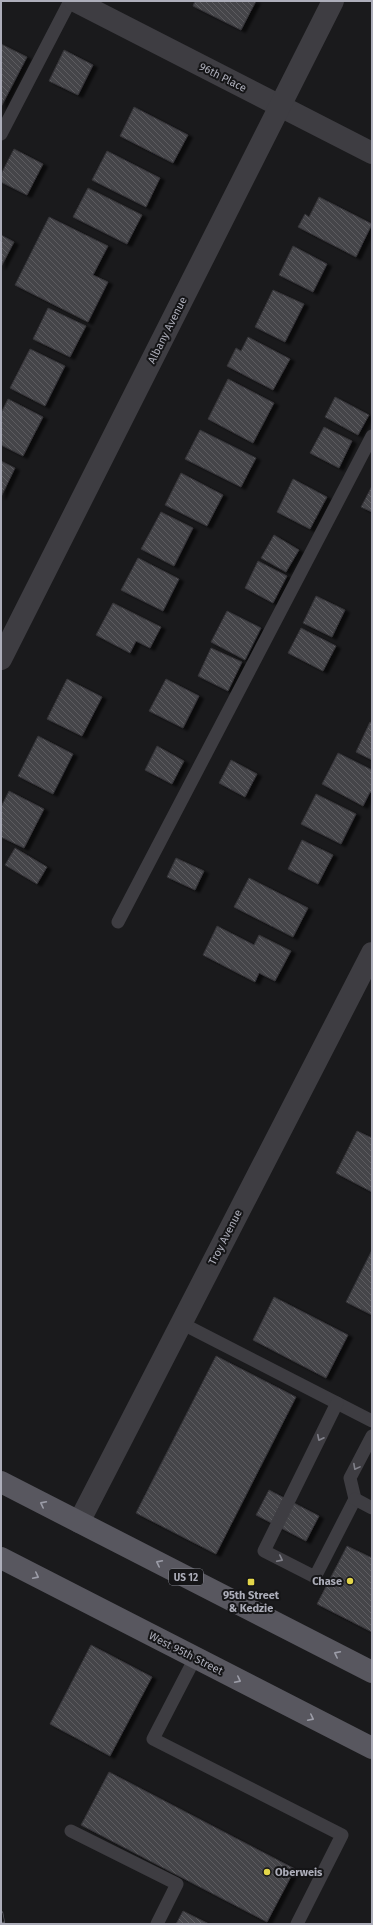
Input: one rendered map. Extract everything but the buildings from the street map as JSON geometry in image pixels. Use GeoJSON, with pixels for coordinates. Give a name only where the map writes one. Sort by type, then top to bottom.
{"type":"FeatureCollection","features":[{"type":"Feature","properties":{"kind":"main road","name":"US 12"},"geometry":{"type":"LineString","coordinates":[[1,1482],[372,1672]]}},
{"type":"Feature","properties":{"kind":"main road","name":"West 95th Street"},"geometry":{"type":"LineString","coordinates":[[1,1558],[372,1748]]}},
{"type":"Feature","properties":{"kind":"street","name":"96th Place"},"geometry":{"type":"LineString","coordinates":[[75,1],[372,153]]}},
{"type":"Feature","properties":{"kind":"street","name":"Albany Avenue"},"geometry":{"type":"LineString","coordinates":[[1,660],[333,1]]}},
{"type":"Feature","properties":{"kind":"street","name":"Troy Avenue"},"geometry":{"type":"LineString","coordinates":[[79,1522],[372,953]]}},
{"type":"Feature","properties":{"kind":"lane"},"geometry":{"type":"LineString","coordinates":[[1,134],[70,1]]}},
{"type":"Feature","properties":{"kind":"lane"},"geometry":{"type":"LineString","coordinates":[[118,922],[372,436]]}},
{"type":"Feature","properties":{"kind":"lane"},"geometry":{"type":"LineString","coordinates":[[181,1323],[372,1421]]}},
{"type":"Feature","properties":{"kind":"lane"},"geometry":{"type":"LineString","coordinates":[[337,1403],[264,1551],[315,1577],[355,1499],[350,1478],[372,1436]]}},
{"type":"Feature","properties":{"kind":"lane"},"geometry":{"type":"LineString","coordinates":[[355,1499],[372,1508]]}},
{"type":"Feature","properties":{"kind":"lane"},"geometry":{"type":"LineString","coordinates":[[195,1658],[153,1739],[342,1835],[297,1924]]}},
{"type":"Feature","properties":{"kind":"lane"},"geometry":{"type":"LineString","coordinates":[[71,1831],[177,1884],[157,1924]]}},
{"type":"Feature","properties":{"kind":"railway"},"geometry":{"type":"LineString","coordinates":[[1,1913],[3,1924]]}},
{"type":"Feature","properties":{"kind":"place","name":"Chase"},"geometry":{"type":"Point","coordinates":[350,1581]}},
{"type":"Feature","properties":{"kind":"place","name":"95th Street & Kedzie"},"geometry":{"type":"Point","coordinates":[251,1582]}},
{"type":"Feature","properties":{"kind":"place","name":"Oberweis"},"geometry":{"type":"Point","coordinates":[267,1872]}}]}
